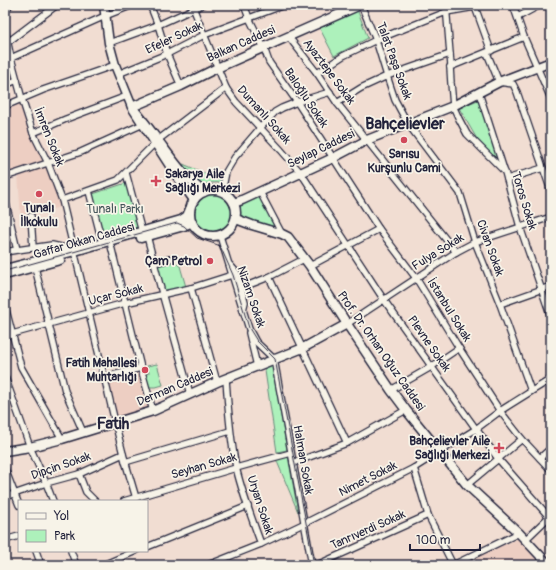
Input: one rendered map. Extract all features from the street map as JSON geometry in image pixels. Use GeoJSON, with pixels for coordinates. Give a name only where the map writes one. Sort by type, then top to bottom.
{"type":"FeatureCollection","features":[{"type":"Feature","properties":{"kind":"main road"},"geometry":{"type":"LineString","coordinates":[[104,5],[109,43],[114,65],[132,107],[143,124],[195,186],[204,192]]}},
{"type":"Feature","properties":{"kind":"main road","name":"Balkan Caddesi"},"geometry":{"type":"LineString","coordinates":[[132,107],[288,36],[361,5]]}},
{"type":"Feature","properties":{"kind":"main road","name":"Seylap Caddesi"},"geometry":{"type":"LineString","coordinates":[[234,203],[333,158],[367,140],[453,106],[499,82],[551,62]]}},
{"type":"Feature","properties":{"kind":"main road"},"geometry":{"type":"LineString","coordinates":[[132,107],[157,141],[174,172],[194,200]]}},
{"type":"Feature","properties":{"kind":"main road"},"geometry":{"type":"LineString","coordinates":[[210,190],[222,192],[227,194],[237,210],[234,224],[220,236],[205,235],[198,231],[194,226],[191,219],[190,209],[198,195],[210,190]]}},
{"type":"Feature","properties":{"kind":"main road","name":"Gaffar Okkan Caddesi"},"geometry":{"type":"LineString","coordinates":[[5,269],[111,246],[181,220],[187,216],[190,209]]}},
{"type":"Feature","properties":{"kind":"main road","name":"Prof. Dr. Orhan Oğuz Caddesi"},"geometry":{"type":"LineString","coordinates":[[236,218],[288,237],[310,266],[347,324],[406,410],[467,485],[519,534],[549,565]]}},
{"type":"Feature","properties":{"kind":"main road","name":"Gaffar Okkan Caddesi"},"geometry":{"type":"LineString","coordinates":[[5,275],[35,267],[102,242],[184,226],[192,222]]}},
{"type":"Feature","properties":{"kind":"main road","name":"Derman Caddesi"},"geometry":{"type":"LineString","coordinates":[[5,450],[30,447],[62,439],[153,411],[226,378],[303,348],[347,324]]}},
{"type":"Feature","properties":{"kind":"street"},"geometry":{"type":"LineString","coordinates":[[5,10],[10,5]]}},
{"type":"Feature","properties":{"kind":"street"},"geometry":{"type":"LineString","coordinates":[[8,42],[57,5]]}},
{"type":"Feature","properties":{"kind":"street"},"geometry":{"type":"LineString","coordinates":[[5,60],[133,5]]}},
{"type":"Feature","properties":{"kind":"street"},"geometry":{"type":"LineString","coordinates":[[150,5],[180,86]]}},
{"type":"Feature","properties":{"kind":"street"},"geometry":{"type":"LineString","coordinates":[[109,43],[158,25],[193,7],[202,5]]}},
{"type":"Feature","properties":{"kind":"street","name":"Baloğlu Sokak"},"geometry":{"type":"LineString","coordinates":[[244,5],[269,62],[333,158]]}},
{"type":"Feature","properties":{"kind":"street","name":"Efeler Sokak"},"geometry":{"type":"LineString","coordinates":[[118,74],[167,54],[204,35],[284,5]]}},
{"type":"Feature","properties":{"kind":"street","name":"Talat Paşa Sokak"},"geometry":{"type":"LineString","coordinates":[[361,5],[376,40],[396,100],[408,124]]}},
{"type":"Feature","properties":{"kind":"street"},"geometry":{"type":"LineString","coordinates":[[446,5],[453,106]]}},
{"type":"Feature","properties":{"kind":"street"},"geometry":{"type":"LineString","coordinates":[[513,5],[524,37],[551,99]]}},
{"type":"Feature","properties":{"kind":"street"},"geometry":{"type":"LineString","coordinates":[[316,73],[343,56],[376,40],[446,12],[478,6],[489,52],[499,82],[513,84],[517,92],[551,191]]}},
{"type":"Feature","properties":{"kind":"street"},"geometry":{"type":"LineString","coordinates":[[518,18],[537,6]]}},
{"type":"Feature","properties":{"kind":"street","name":"Dumanlı Sokak"},"geometry":{"type":"LineString","coordinates":[[193,7],[226,88],[236,102],[301,173]]}},
{"type":"Feature","properties":{"kind":"street","name":"İmren Sokak"},"geometry":{"type":"LineString","coordinates":[[5,30],[22,99],[33,133],[48,163],[62,200],[115,422],[136,498]]}},
{"type":"Feature","properties":{"kind":"street","name":"Ayaztepe Sokak"},"geometry":{"type":"LineString","coordinates":[[288,36],[337,103],[456,252]]}},
{"type":"Feature","properties":{"kind":"street"},"geometry":{"type":"LineString","coordinates":[[450,67],[524,37]]}},
{"type":"Feature","properties":{"kind":"street"},"geometry":{"type":"LineString","coordinates":[[337,103],[361,88],[387,76],[450,54]]}},
{"type":"Feature","properties":{"kind":"street"},"geometry":{"type":"LineString","coordinates":[[5,106],[42,90],[114,65]]}},
{"type":"Feature","properties":{"kind":"street"},"geometry":{"type":"LineString","coordinates":[[5,85],[17,80]]}},
{"type":"Feature","properties":{"kind":"street"},"geometry":{"type":"LineString","coordinates":[[62,200],[118,180],[157,141],[226,88]]}},
{"type":"Feature","properties":{"kind":"street"},"geometry":{"type":"LineString","coordinates":[[222,192],[226,172],[235,157],[275,112],[297,102],[330,92]]}},
{"type":"Feature","properties":{"kind":"street"},"geometry":{"type":"LineString","coordinates":[[479,93],[505,172]]}},
{"type":"Feature","properties":{"kind":"street"},"geometry":{"type":"LineString","coordinates":[[33,133],[127,96]]}},
{"type":"Feature","properties":{"kind":"street","name":"Toros Sokak"},"geometry":{"type":"LineString","coordinates":[[453,106],[467,134],[505,172],[520,227],[551,317]]}},
{"type":"Feature","properties":{"kind":"street"},"geometry":{"type":"LineString","coordinates":[[5,177],[81,152],[143,124]]}},
{"type":"Feature","properties":{"kind":"street","name":"Civan Sokak"},"geometry":{"type":"LineString","coordinates":[[408,124],[460,193],[475,242],[500,304],[531,391]]}},
{"type":"Feature","properties":{"kind":"street","name":"İstanbul Sokak"},"geometry":{"type":"LineString","coordinates":[[333,158],[379,229],[416,278],[500,411],[522,439],[551,470]]}},
{"type":"Feature","properties":{"kind":"street"},"geometry":{"type":"LineString","coordinates":[[507,179],[543,168]]}},
{"type":"Feature","properties":{"kind":"street"},"geometry":{"type":"LineString","coordinates":[[126,173],[154,263],[190,394]]}},
{"type":"Feature","properties":{"kind":"street","name":"Plevne Sokak"},"geometry":{"type":"LineString","coordinates":[[301,173],[384,300],[431,367],[499,459],[550,517]]}},
{"type":"Feature","properties":{"kind":"street"},"geometry":{"type":"LineString","coordinates":[[89,191],[102,242]]}},
{"type":"Feature","properties":{"kind":"street"},"geometry":{"type":"LineString","coordinates":[[260,192],[282,234]]}},
{"type":"Feature","properties":{"kind":"street"},"geometry":{"type":"LineString","coordinates":[[5,199],[17,250]]}},
{"type":"Feature","properties":{"kind":"street"},"geometry":{"type":"LineString","coordinates":[[31,216],[33,248]]}},
{"type":"Feature","properties":{"kind":"street","name":"Fulya Sokak"},"geometry":{"type":"LineString","coordinates":[[347,324],[456,252],[475,242],[551,217]]}},
{"type":"Feature","properties":{"kind":"street"},"geometry":{"type":"LineString","coordinates":[[310,266],[379,229]]}},
{"type":"Feature","properties":{"kind":"street","name":"Nizam Sokak"},"geometry":{"type":"LineString","coordinates":[[220,236],[249,329],[256,342],[274,359]]}},
{"type":"Feature","properties":{"kind":"street"},"geometry":{"type":"LineString","coordinates":[[5,252],[52,246],[75,253]]}},
{"type":"Feature","properties":{"kind":"street"},"geometry":{"type":"LineString","coordinates":[[111,246],[153,411]]}},
{"type":"Feature","properties":{"kind":"street"},"geometry":{"type":"LineString","coordinates":[[154,263],[170,258]]}},
{"type":"Feature","properties":{"kind":"street"},"geometry":{"type":"LineString","coordinates":[[241,288],[270,277],[304,259]]}},
{"type":"Feature","properties":{"kind":"street"},"geometry":{"type":"LineString","coordinates":[[229,264],[237,273],[245,302],[243,310]]}},
{"type":"Feature","properties":{"kind":"street"},"geometry":{"type":"LineString","coordinates":[[35,267],[65,391],[83,432]]}},
{"type":"Feature","properties":{"kind":"street","name":"Uçar Sokak"},"geometry":{"type":"LineString","coordinates":[[5,336],[125,303],[191,288],[232,275]]}},
{"type":"Feature","properties":{"kind":"street"},"geometry":{"type":"LineString","coordinates":[[270,277],[347,443]]}},
{"type":"Feature","properties":{"kind":"street"},"geometry":{"type":"LineString","coordinates":[[500,304],[551,286]]}},
{"type":"Feature","properties":{"kind":"street"},"geometry":{"type":"LineString","coordinates":[[191,288],[218,382]]}},
{"type":"Feature","properties":{"kind":"street"},"geometry":{"type":"LineString","coordinates":[[5,309],[21,367],[62,439]]}},
{"type":"Feature","properties":{"kind":"street"},"geometry":{"type":"LineString","coordinates":[[249,329],[257,366]]}},
{"type":"Feature","properties":{"kind":"street"},"geometry":{"type":"LineString","coordinates":[[391,390],[431,367],[459,348]]}},
{"type":"Feature","properties":{"kind":"street","name":"Halman Sokak"},"geometry":{"type":"LineString","coordinates":[[274,359],[312,565]]}},
{"type":"Feature","properties":{"kind":"street"},"geometry":{"type":"LineString","coordinates":[[105,377],[141,368]]}},
{"type":"Feature","properties":{"kind":"street"},"geometry":{"type":"LineString","coordinates":[[5,376],[30,447],[53,500]]}},
{"type":"Feature","properties":{"kind":"street","name":"Uryan Sokak"},"geometry":{"type":"LineString","coordinates":[[226,378],[230,431],[236,468],[261,544]]}},
{"type":"Feature","properties":{"kind":"street","name":"Nimet Sokak"},"geometry":{"type":"LineString","coordinates":[[208,565],[261,544],[304,524],[414,468],[551,379]]}},
{"type":"Feature","properties":{"kind":"street"},"geometry":{"type":"LineString","coordinates":[[293,463],[347,443],[406,410]]}},
{"type":"Feature","properties":{"kind":"street"},"geometry":{"type":"LineString","coordinates":[[126,462],[230,431]]}},
{"type":"Feature","properties":{"kind":"street"},"geometry":{"type":"LineString","coordinates":[[467,485],[522,439]]}},
{"type":"Feature","properties":{"kind":"street"},"geometry":{"type":"LineString","coordinates":[[540,458],[551,448]]}},
{"type":"Feature","properties":{"kind":"street","name":"Dipçin Sokak"},"geometry":{"type":"LineString","coordinates":[[5,497],[46,483],[79,474],[123,454]]}},
{"type":"Feature","properties":{"kind":"street","name":"Seyhan Sokak"},"geometry":{"type":"LineString","coordinates":[[128,500],[236,468],[291,454]]}},
{"type":"Feature","properties":{"kind":"street"},"geometry":{"type":"LineString","coordinates":[[5,468],[18,502]]}},
{"type":"Feature","properties":{"kind":"street"},"geometry":{"type":"LineString","coordinates":[[414,468],[428,515],[453,565],[519,534]]}},
{"type":"Feature","properties":{"kind":"street"},"geometry":{"type":"LineString","coordinates":[[79,474],[86,492],[94,500]]}},
{"type":"Feature","properties":{"kind":"street"},"geometry":{"type":"LineString","coordinates":[[148,547],[248,506]]}},
{"type":"Feature","properties":{"kind":"street","name":"Tanrıverdi Sokak"},"geometry":{"type":"LineString","coordinates":[[317,565],[428,515]]}},
{"type":"Feature","properties":{"kind":"street"},"geometry":{"type":"LineString","coordinates":[[525,540],[550,517]]}},
{"type":"Feature","properties":{"kind":"street"},"geometry":{"type":"LineString","coordinates":[[5,540],[18,536]]}},
{"type":"Feature","properties":{"kind":"street"},"geometry":{"type":"LineString","coordinates":[[36,552],[41,565]]}},
{"type":"Feature","properties":{"kind":"street"},"geometry":{"type":"LineString","coordinates":[[71,552],[76,565]]}},
{"type":"Feature","properties":{"kind":"street"},"geometry":{"type":"LineString","coordinates":[[103,565],[134,552]]}},
{"type":"Feature","properties":{"kind":"shaded area"},"geometry":{"type":"Polygon","coordinates":[[[22,99],[63,206],[21,219],[18,175],[5,177],[5,106],[22,99]]]}},
{"type":"Feature","properties":{"kind":"shaded area"},"geometry":{"type":"Polygon","coordinates":[[[141,368],[153,411],[115,422],[105,377],[141,368]]]}},
{"type":"Feature","properties":{"kind":"shaded area"},"geometry":{"type":"Polygon","coordinates":[[[518,539],[544,565],[458,565],[518,539]]]}},
{"type":"Feature","properties":{"kind":"green space"},"geometry":{"type":"Polygon","coordinates":[[[357,9],[368,38],[334,56],[318,25],[357,9]]]}},
{"type":"Feature","properties":{"kind":"green space"},"geometry":{"type":"Polygon","coordinates":[[[480,99],[500,164],[477,139],[459,108],[480,99]]]}},
{"type":"Feature","properties":{"kind":"green space"},"geometry":{"type":"Polygon","coordinates":[[[183,164],[221,180],[220,183],[209,183],[199,187],[182,165],[183,164]]]}},
{"type":"Feature","properties":{"kind":"green space","name":"Tunalı Parkı"},"geometry":{"type":"Polygon","coordinates":[[[126,183],[138,227],[103,236],[93,194],[126,183]]]}},
{"type":"Feature","properties":{"kind":"green space"},"geometry":{"type":"Polygon","coordinates":[[[214,194],[224,197],[230,203],[233,213],[230,223],[224,229],[214,232],[204,229],[198,223],[195,213],[198,203],[204,197],[214,194]]]}},
{"type":"Feature","properties":{"kind":"green space"},"geometry":{"type":"Polygon","coordinates":[[[260,194],[279,230],[238,219],[237,207],[260,194]]]}},
{"type":"Feature","properties":{"kind":"green space"},"geometry":{"type":"Polygon","coordinates":[[[173,261],[180,266],[186,287],[162,293],[155,265],[173,261]]]}},
{"type":"Feature","properties":{"kind":"green space"},"geometry":{"type":"Polygon","coordinates":[[[157,364],[163,385],[146,387],[143,375],[149,373],[147,366],[157,364]]]}},
{"type":"Feature","properties":{"kind":"green space"},"geometry":{"type":"Polygon","coordinates":[[[264,364],[272,365],[287,450],[277,452],[264,364]]]}},
{"type":"Feature","properties":{"kind":"green space"},"geometry":{"type":"Polygon","coordinates":[[[288,456],[298,512],[276,459],[288,456]]]}},
{"type":"Feature","properties":{"kind":"tram line"},"geometry":{"type":"LineString","coordinates":[[5,271],[177,223],[184,226],[197,238],[218,245],[221,248],[233,275],[249,328],[257,341],[275,359],[314,565]]}},
{"type":"Feature","properties":{"kind":"place","name":"Sarısu Kurşunlu Cami"},"geometry":{"type":"Point","coordinates":[404,140]}},
{"type":"Feature","properties":{"kind":"place","name":"Sakarya Aile Sağlığı Merkezi"},"geometry":{"type":"Point","coordinates":[156,181]}},
{"type":"Feature","properties":{"kind":"place","name":"Tunalı İlkokulu"},"geometry":{"type":"Point","coordinates":[39,194]}},
{"type":"Feature","properties":{"kind":"place","name":"Çam Petrol"},"geometry":{"type":"Point","coordinates":[210,261]}},
{"type":"Feature","properties":{"kind":"place","name":"Fatih Mahallesi Muhtarlığı"},"geometry":{"type":"Point","coordinates":[145,370]}},
{"type":"Feature","properties":{"kind":"place","name":"Bahçelievler Aile Sağlığı Merkezi"},"geometry":{"type":"Point","coordinates":[499,448]}},
{"type":"Feature","properties":{"kind":"district","name":"Bahçelievler"},"geometry":{"type":"Point","coordinates":[405,124]}},
{"type":"Feature","properties":{"kind":"district","name":"Fatih"},"geometry":{"type":"Point","coordinates":[113,424]}}]}
